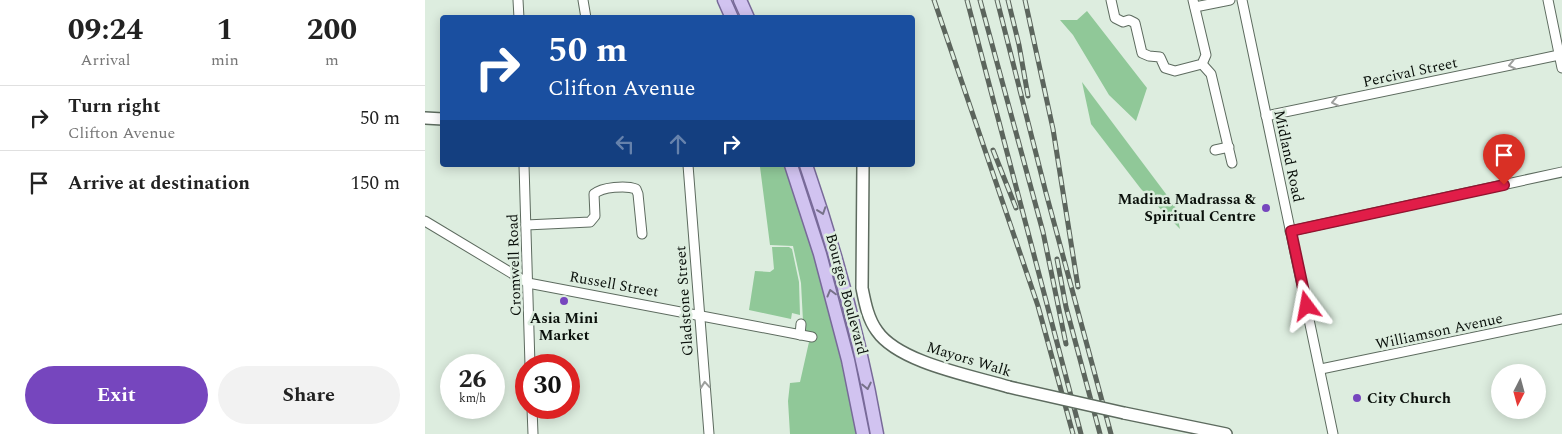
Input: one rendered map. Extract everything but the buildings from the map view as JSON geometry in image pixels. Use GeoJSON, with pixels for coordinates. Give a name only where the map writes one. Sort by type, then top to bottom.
{"type":"FeatureCollection","features":[{"type":"Feature","properties":{"kind":"main road"},"geometry":{"type":"LineString","coordinates":[[724,0],[732,15]]}},
{"type":"Feature","properties":{"kind":"main road"},"geometry":{"type":"LineString","coordinates":[[740,0],[747,15]]}},
{"type":"Feature","properties":{"kind":"main road","name":"Bourges Boulevard"},"geometry":{"type":"LineString","coordinates":[[792,167],[820,254],[848,360],[863,434]]}},
{"type":"Feature","properties":{"kind":"main road","name":"Bourges Boulevard"},"geometry":{"type":"LineString","coordinates":[[807,167],[825,219],[850,309],[877,434]]}},
{"type":"Feature","properties":{"kind":"street"},"geometry":{"type":"LineString","coordinates":[[518,0],[519,15]]}},
{"type":"Feature","properties":{"kind":"street"},"geometry":{"type":"LineString","coordinates":[[583,0],[586,15]]}},
{"type":"Feature","properties":{"kind":"street"},"geometry":{"type":"LineString","coordinates":[[1111,0],[1115,18],[1123,22],[1129,20],[1135,23],[1142,53],[1160,57],[1165,68],[1175,71],[1202,64]]}},
{"type":"Feature","properties":{"kind":"street"},"geometry":{"type":"LineString","coordinates":[[1202,64],[1206,55],[1194,4],[1230,0]]}},
{"type":"Feature","properties":{"kind":"street","name":"Midland Road"},"geometry":{"type":"LineString","coordinates":[[1242,0],[1321,369],[1333,434]]}},
{"type":"Feature","properties":{"kind":"street"},"geometry":{"type":"LineString","coordinates":[[1548,0],[1562,68]]}},
{"type":"Feature","properties":{"kind":"street","name":"Percival Street"},"geometry":{"type":"LineString","coordinates":[[1266,116],[1559,55]]}},
{"type":"Feature","properties":{"kind":"street"},"geometry":{"type":"LineString","coordinates":[[1202,64],[1211,74],[1232,163]]}},
{"type":"Feature","properties":{"kind":"street"},"geometry":{"type":"LineString","coordinates":[[425,118],[440,119]]}},
{"type":"Feature","properties":{"kind":"street"},"geometry":{"type":"LineString","coordinates":[[1215,150],[1229,147]]}},
{"type":"Feature","properties":{"kind":"street","name":"Cromwell Road"},"geometry":{"type":"LineString","coordinates":[[524,167],[530,354]]}},
{"type":"Feature","properties":{"kind":"street","name":"Gladstone Street"},"geometry":{"type":"LineString","coordinates":[[688,167],[709,434]]}},
{"type":"Feature","properties":{"kind":"street","name":"Mayors Walk"},"geometry":{"type":"LineString","coordinates":[[863,167],[862,288],[865,304],[877,331],[892,346],[909,356],[1009,387],[1206,432],[1226,434]]}},
{"type":"Feature","properties":{"kind":"street"},"geometry":{"type":"LineString","coordinates":[[1291,231],[1562,172]]}},
{"type":"Feature","properties":{"kind":"street"},"geometry":{"type":"LineString","coordinates":[[526,225],[590,222],[595,216],[594,194],[599,190],[631,187],[636,189],[638,194],[642,234]]}},
{"type":"Feature","properties":{"kind":"street","name":"Russell Street"},"geometry":{"type":"LineString","coordinates":[[425,221],[528,283],[812,337]]}},
{"type":"Feature","properties":{"kind":"street","name":"Williamson Avenue"},"geometry":{"type":"LineString","coordinates":[[1321,369],[1562,319]]}},
{"type":"Feature","properties":{"kind":"street"},"geometry":{"type":"LineString","coordinates":[[800,334],[801,324]]}},
{"type":"Feature","properties":{"kind":"street"},"geometry":{"type":"LineString","coordinates":[[532,419],[533,434]]}},
{"type":"Feature","properties":{"kind":"green space"},"geometry":{"type":"Polygon","coordinates":[[[1087,11],[1147,88],[1136,121],[1109,95],[1073,35],[1060,20],[1077,20],[1087,11]]]}},
{"type":"Feature","properties":{"kind":"green space"},"geometry":{"type":"Polygon","coordinates":[[[1082,82],[1175,206],[1180,229],[1141,189],[1091,124],[1082,82]]]}},
{"type":"Feature","properties":{"kind":"green space"},"geometry":{"type":"Polygon","coordinates":[[[760,167],[785,167],[790,175],[827,304],[857,434],[790,434],[788,401],[790,383],[800,382],[809,342],[803,321],[801,283],[793,246],[770,245],[760,167]]]}},
{"type":"Feature","properties":{"kind":"green space"},"geometry":{"type":"Polygon","coordinates":[[[772,247],[789,247],[792,249],[799,282],[800,315],[792,313],[791,319],[749,310],[755,271],[770,272],[774,269],[772,247]]]}},
{"type":"Feature","properties":{"kind":"railway"},"geometry":{"type":"LineString","coordinates":[[934,0],[1038,306],[1073,434]]}},
{"type":"Feature","properties":{"kind":"railway"},"geometry":{"type":"LineString","coordinates":[[967,0],[1081,434]]}},
{"type":"Feature","properties":{"kind":"railway"},"geometry":{"type":"LineString","coordinates":[[980,0],[1043,232],[1066,344]]}},
{"type":"Feature","properties":{"kind":"railway"},"geometry":{"type":"LineString","coordinates":[[997,0],[1046,193],[1111,434]]}},
{"type":"Feature","properties":{"kind":"railway"},"geometry":{"type":"LineString","coordinates":[[1008,0],[1019,45],[1028,96]]}},
{"type":"Feature","properties":{"kind":"railway"},"geometry":{"type":"LineString","coordinates":[[1025,0],[1053,129],[1078,287]]}},
{"type":"Feature","properties":{"kind":"railway"},"geometry":{"type":"LineString","coordinates":[[993,150],[1016,208]]}},
{"type":"Feature","properties":{"kind":"railway"},"geometry":{"type":"LineString","coordinates":[[1057,259],[1066,307],[1100,434]]}},
{"type":"Feature","properties":{"kind":"place","name":"Madina Madrassa & Spiritual Centre"},"geometry":{"type":"Point","coordinates":[1266,208]}},
{"type":"Feature","properties":{"kind":"place","name":"Asia Mini Market"},"geometry":{"type":"Point","coordinates":[564,301]}},
{"type":"Feature","properties":{"kind":"place","name":"City Church"},"geometry":{"type":"Point","coordinates":[1357,398]}},
{"type":"Feature","properties":{"kind":"route"},"geometry":{"type":"LineString","coordinates":[[1307,306],[1291,231],[1504,185]]}}]}
